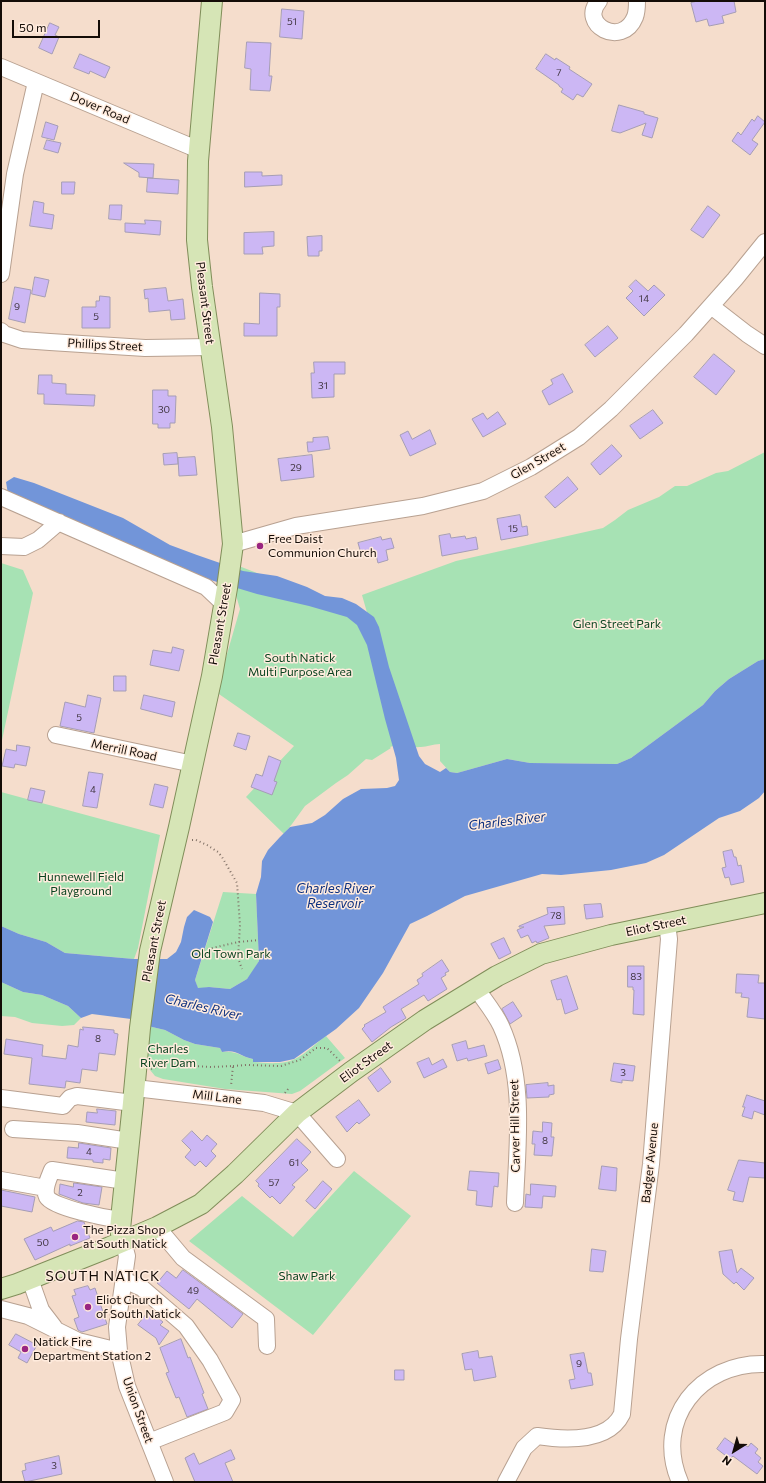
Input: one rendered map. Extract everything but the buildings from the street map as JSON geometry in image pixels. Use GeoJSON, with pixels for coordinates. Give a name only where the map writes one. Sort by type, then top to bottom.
{"type":"FeatureCollection","features":[{"type":"Feature","properties":{"kind":"main road","name":"Pleasant Street"},"geometry":{"type":"LineString","coordinates":[[123,1242],[120,1231],[120,1220],[140,1028],[150,951],[212,676],[232,552],[222,427],[210,348],[197,240],[199,150],[212,1]]}},
{"type":"Feature","properties":{"kind":"main road","name":"Eliot Street"},"geometry":{"type":"LineString","coordinates":[[1,1289],[123,1242],[157,1227],[201,1204],[235,1174],[297,1113],[351,1072],[425,1020],[476,988],[541,954],[611,935],[765,903]]}},
{"type":"Feature","properties":{"kind":"street"},"geometry":{"type":"LineString","coordinates":[[599,1],[593,12],[594,20],[600,27],[614,33],[624,31],[630,25],[635,17],[637,1]]}},
{"type":"Feature","properties":{"kind":"street","name":"Dover Road"},"geometry":{"type":"LineString","coordinates":[[1,67],[199,150]]}},
{"type":"Feature","properties":{"kind":"street"},"geometry":{"type":"LineString","coordinates":[[1,274],[15,174],[36,82]]}},
{"type":"Feature","properties":{"kind":"street","name":"Glen Street"},"geometry":{"type":"LineString","coordinates":[[232,552],[296,526],[423,506],[483,491],[524,471],[579,437],[611,410],[686,334],[765,242]]}},
{"type":"Feature","properties":{"kind":"street"},"geometry":{"type":"LineString","coordinates":[[711,306],[746,334],[765,346]]}},
{"type":"Feature","properties":{"kind":"street","name":"Phillips Street"},"geometry":{"type":"LineString","coordinates":[[1,331],[4,334],[22,340],[145,348],[210,348]]}},
{"type":"Feature","properties":{"kind":"street"},"geometry":{"type":"LineString","coordinates":[[1,497],[225,596]]}},
{"type":"Feature","properties":{"kind":"street"},"geometry":{"type":"LineString","coordinates":[[1,546],[24,547],[38,540],[59,522]]}},
{"type":"Feature","properties":{"kind":"street","name":"Merrill Road"},"geometry":{"type":"LineString","coordinates":[[56,736],[193,764]]}},
{"type":"Feature","properties":{"kind":"street","name":"Badger Avenue"},"geometry":{"type":"LineString","coordinates":[[506,1482],[524,1448],[537,1436],[575,1438],[603,1433],[619,1421],[622,1414],[629,1339],[651,1164],[669,939],[667,924]]}},
{"type":"Feature","properties":{"kind":"street","name":"Carver Hill Street"},"geometry":{"type":"LineString","coordinates":[[476,988],[500,1025],[507,1042],[516,1078],[518,1126],[515,1202]]}},
{"type":"Feature","properties":{"kind":"street","name":"Mill Lane"},"geometry":{"type":"LineString","coordinates":[[1,1098],[63,1106],[70,1098],[77,1096],[135,1087],[264,1103],[282,1107],[297,1113]]}},
{"type":"Feature","properties":{"kind":"street"},"geometry":{"type":"LineString","coordinates":[[297,1113],[337,1159]]}},
{"type":"Feature","properties":{"kind":"street"},"geometry":{"type":"LineString","coordinates":[[13,1129],[76,1133],[129,1141]]}},
{"type":"Feature","properties":{"kind":"street"},"geometry":{"type":"LineString","coordinates":[[120,1220],[54,1204],[47,1197],[46,1188],[52,1170],[125,1181]]}},
{"type":"Feature","properties":{"kind":"street"},"geometry":{"type":"LineString","coordinates":[[1,1180],[46,1188]]}},
{"type":"Feature","properties":{"kind":"street"},"geometry":{"type":"LineString","coordinates":[[157,1227],[183,1258],[266,1319],[268,1346]]}},
{"type":"Feature","properties":{"kind":"street","name":"Union Street"},"geometry":{"type":"LineString","coordinates":[[123,1242],[127,1255],[117,1328],[119,1351],[128,1386],[164,1482]]}},
{"type":"Feature","properties":{"kind":"street"},"geometry":{"type":"LineString","coordinates":[[30,1279],[41,1310],[50,1324],[59,1331]]}},
{"type":"Feature","properties":{"kind":"street"},"geometry":{"type":"LineString","coordinates":[[124,1280],[142,1288],[186,1326],[210,1360],[232,1400],[225,1412],[149,1442]]}},
{"type":"Feature","properties":{"kind":"street"},"geometry":{"type":"LineString","coordinates":[[1,1310],[28,1316],[78,1341],[119,1351]]}},
{"type":"Feature","properties":{"kind":"street"},"geometry":{"type":"LineString","coordinates":[[680,1482],[672,1459],[672,1445],[676,1420],[686,1402],[699,1386],[710,1377],[744,1364],[765,1364]]}},
{"type":"Feature","properties":{"kind":"path"},"geometry":{"type":"LineString","coordinates":[[189,840],[196,840],[218,852],[237,883],[240,925],[238,958],[242,969]]}},
{"type":"Feature","properties":{"kind":"path"},"geometry":{"type":"LineString","coordinates":[[204,950],[238,942],[259,940]]}},
{"type":"Feature","properties":{"kind":"path"},"geometry":{"type":"LineString","coordinates":[[135,1087],[152,1069],[164,1064],[211,1067],[246,1065],[281,1066],[300,1060],[316,1048],[327,1048]]}},
{"type":"Feature","properties":{"kind":"path"},"geometry":{"type":"LineString","coordinates":[[230,1099],[233,1066]]}},
{"type":"Feature","properties":{"kind":"path"},"geometry":{"type":"LineString","coordinates":[[285,1093],[288,1089]]}},
{"type":"Feature","properties":{"kind":"green space","name":"Glen Street Park"},"geometry":{"type":"Polygon","coordinates":[[[765,452],[765,659],[758,661],[729,679],[715,691],[703,705],[631,758],[617,764],[530,763],[507,759],[457,773],[450,772],[440,761],[440,744],[423,747],[390,747],[391,748],[372,760],[366,759],[348,775],[305,806],[284,834],[246,797],[294,746],[216,692],[240,609],[226,561],[368,616],[362,595],[456,561],[603,528],[628,510],[659,497],[675,486],[687,486],[716,473],[728,471],[765,452]]]}},
{"type":"Feature","properties":{"kind":"green space"},"geometry":{"type":"Polygon","coordinates":[[[1,563],[23,570],[33,593],[1,745],[1,563]]]}},
{"type":"Feature","properties":{"kind":"green space","name":"Hunnewell Field Playground"},"geometry":{"type":"Polygon","coordinates":[[[1,792],[160,835],[138,948],[134,959],[65,953],[46,942],[19,934],[1,926],[1,792]]]}},
{"type":"Feature","properties":{"kind":"green space","name":"Old Town Park"},"geometry":{"type":"Polygon","coordinates":[[[223,892],[256,894],[259,961],[247,979],[230,989],[209,987],[198,989],[195,980],[223,892]]]}},
{"type":"Feature","properties":{"kind":"green space"},"geometry":{"type":"Polygon","coordinates":[[[1,982],[23,992],[42,995],[68,1006],[81,1018],[74,1025],[62,1026],[32,1023],[15,1017],[1,1016],[1,982]]]}},
{"type":"Feature","properties":{"kind":"green space","name":"Charles River Dam"},"geometry":{"type":"Polygon","coordinates":[[[148,1026],[165,1030],[195,1044],[220,1048],[222,1052],[232,1052],[254,1059],[253,1062],[274,1063],[290,1061],[303,1054],[326,1036],[345,1058],[300,1091],[292,1094],[225,1089],[163,1079],[155,1076],[146,1065],[148,1026]]]}},
{"type":"Feature","properties":{"kind":"green space","name":"Shaw Park"},"geometry":{"type":"Polygon","coordinates":[[[354,1171],[411,1216],[313,1335],[189,1241],[242,1196],[293,1237],[354,1171]]]}},
{"type":"Feature","properties":{"kind":"water","name":"Charles River Reservoir"},"geometry":{"type":"Polygon","coordinates":[[[14,477],[34,483],[123,518],[170,545],[243,571],[277,576],[307,587],[325,596],[342,598],[356,604],[374,617],[379,627],[389,667],[419,756],[425,764],[440,772],[446,768],[450,772],[457,773],[507,759],[530,763],[617,764],[631,758],[703,705],[715,691],[729,679],[758,661],[765,659],[765,791],[759,798],[740,811],[719,818],[664,855],[646,863],[611,870],[561,875],[542,874],[465,896],[410,924],[383,973],[359,1008],[336,1029],[294,1059],[280,1062],[253,1062],[253,1059],[235,1052],[222,1052],[220,1048],[195,1044],[165,1030],[148,1026],[131,1019],[92,1014],[81,1018],[68,1006],[42,995],[23,992],[1,982],[1,926],[19,934],[46,942],[65,953],[134,959],[167,959],[176,952],[181,942],[187,917],[194,910],[210,917],[213,922],[195,980],[198,988],[209,987],[230,989],[247,979],[259,961],[256,894],[261,877],[262,861],[268,850],[290,827],[312,823],[325,815],[343,799],[361,789],[387,788],[395,786],[399,780],[396,758],[367,645],[357,625],[347,617],[309,606],[257,594],[174,569],[8,494],[6,482],[14,477]]]}},
{"type":"Feature","properties":{"kind":"place","name":"Free Daist Communion Church"},"geometry":{"type":"Point","coordinates":[260,546]}},
{"type":"Feature","properties":{"kind":"place","name":"The Pizza Shop at South Natick"},"geometry":{"type":"Point","coordinates":[75,1237]}},
{"type":"Feature","properties":{"kind":"place","name":"Eliot Church of South Natick"},"geometry":{"type":"Point","coordinates":[88,1307]}},
{"type":"Feature","properties":{"kind":"place","name":"Natick Fire Department Station 2"},"geometry":{"type":"Point","coordinates":[25,1349]}},
{"type":"Feature","properties":{"kind":"district","name":"SOUTH NATICK"},"geometry":{"type":"Point","coordinates":[103,1276]}},
{"type":"Feature","properties":{"kind":"park label","name":"South Natick Multi Purpose Area"},"geometry":{"type":"Point","coordinates":[300,665]}},
{"type":"Feature","properties":{"kind":"water label","name":"Charles River"},"geometry":{"type":"Point","coordinates":[507,821]}},
{"type":"Feature","properties":{"kind":"water label","name":"Charles River"},"geometry":{"type":"Point","coordinates":[203,1007]}}]}
